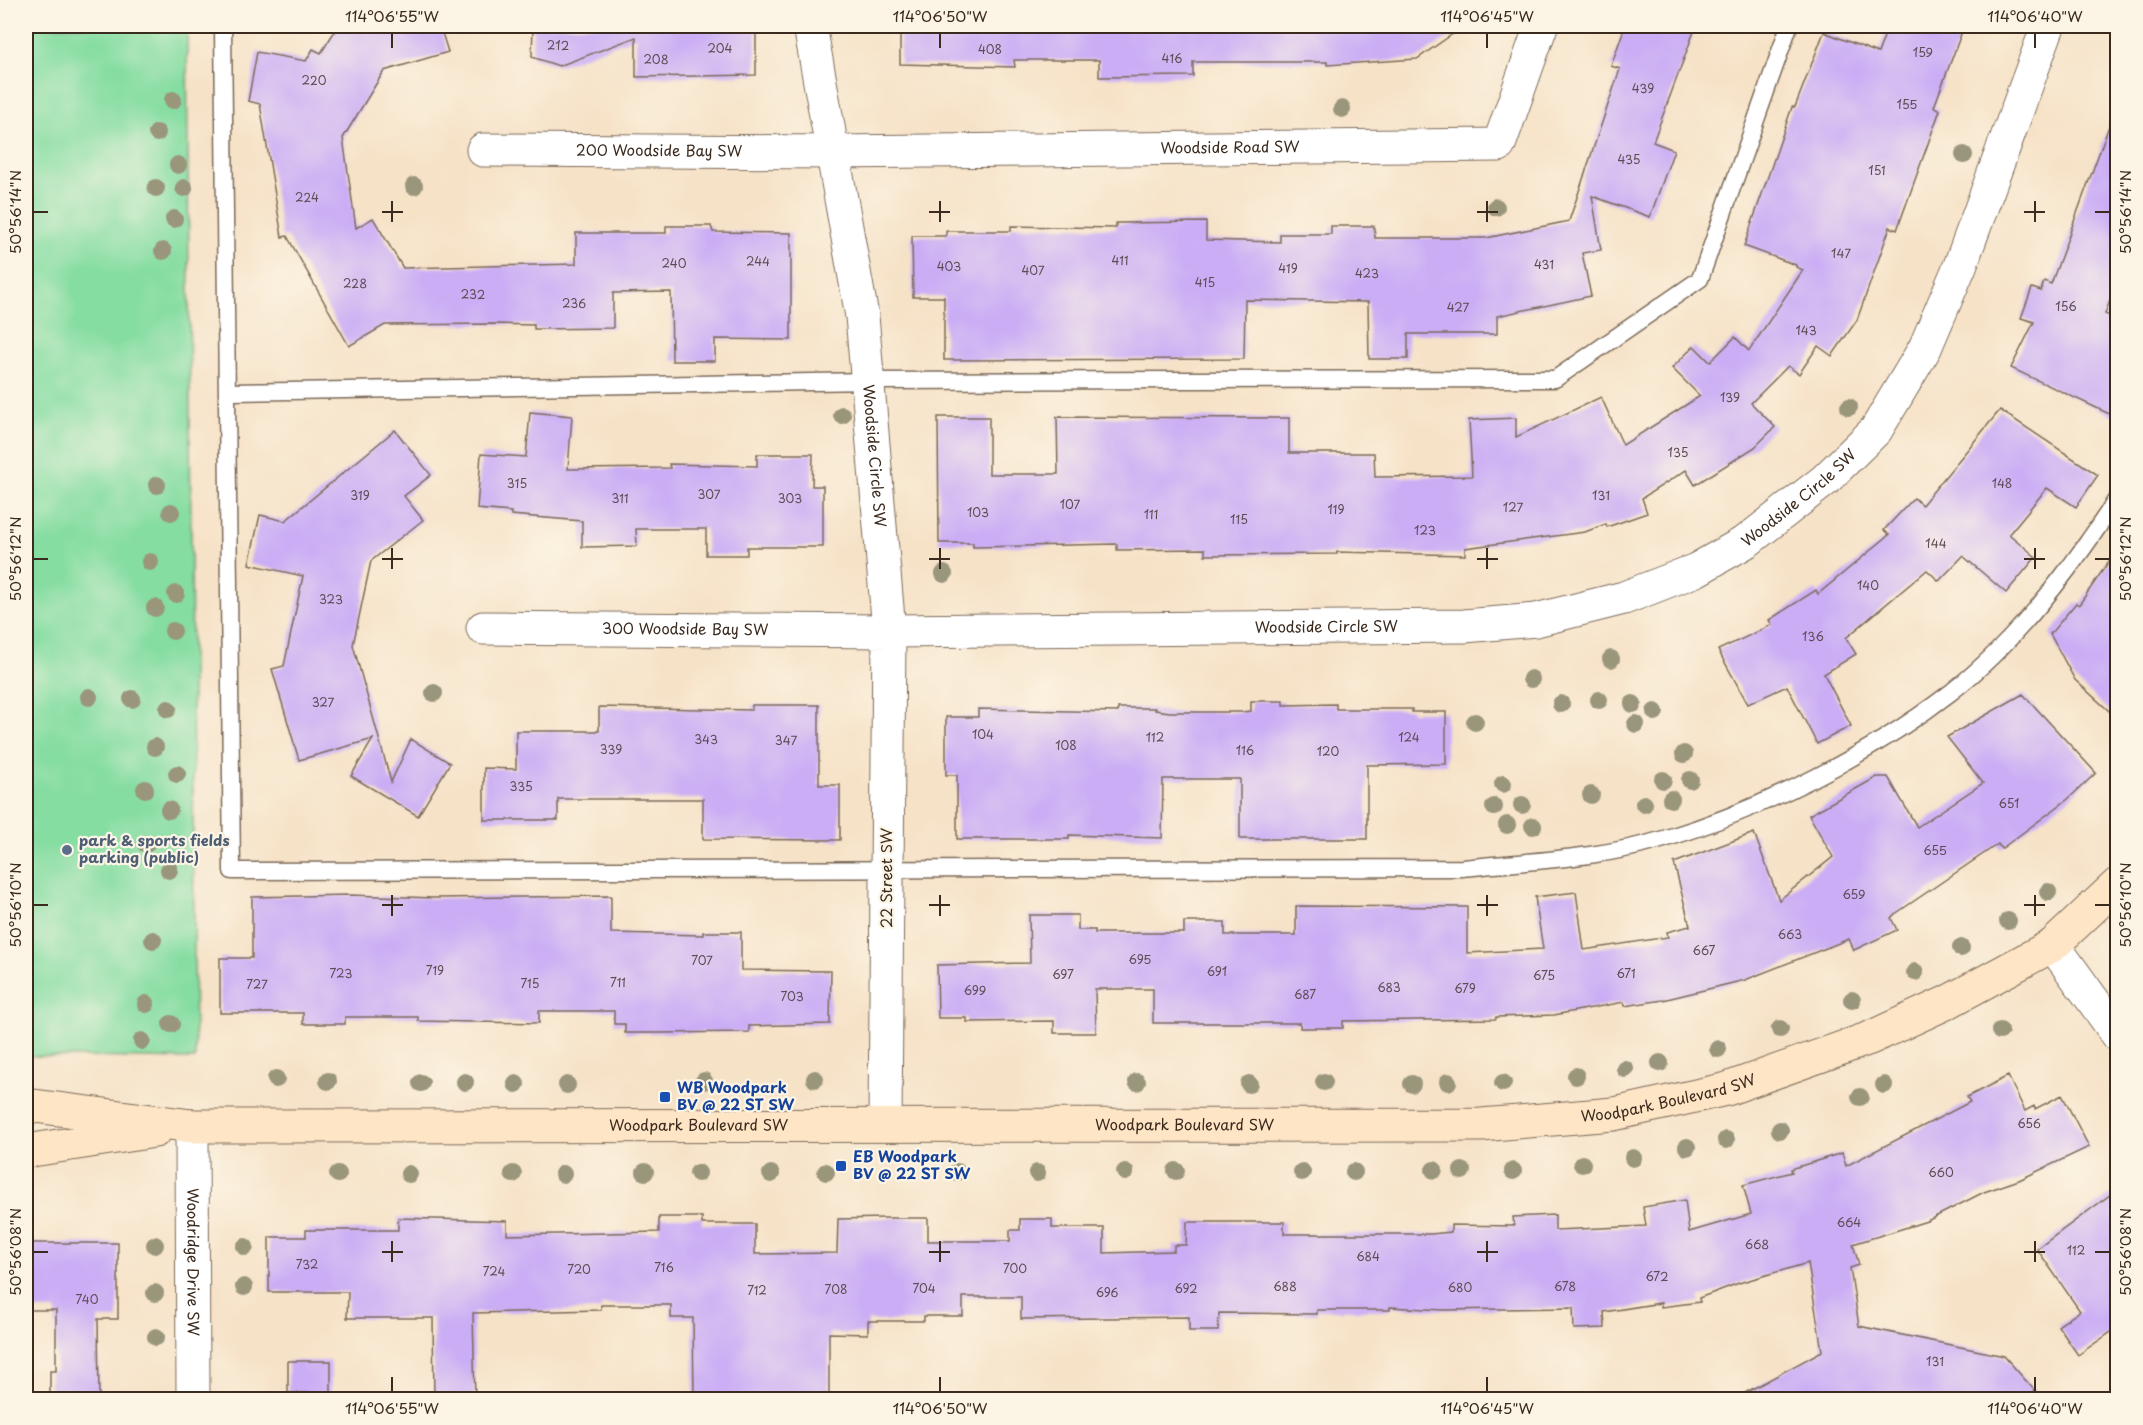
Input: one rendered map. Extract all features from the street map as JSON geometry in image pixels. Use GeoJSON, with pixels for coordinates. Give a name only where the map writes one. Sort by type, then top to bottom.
{"type":"FeatureCollection","features":[{"type":"Feature","properties":{"kind":"street","name":"Woodside Circle SW"},"geometry":{"type":"LineString","coordinates":[[810,26],[862,316],[870,381],[889,631],[1464,626],[1536,620],[1624,598],[1696,570],[1747,541],[1825,480],[1876,430],[1925,348],[1959,266],[2048,26]]}},
{"type":"Feature","properties":{"kind":"street","name":"Woodside Road SW"},"geometry":{"type":"LineString","coordinates":[[833,152],[1499,145],[1540,26]]}},
{"type":"Feature","properties":{"kind":"street","name":"200 Woodside Bay SW"},"geometry":{"type":"LineString","coordinates":[[483,150],[833,152]]}},
{"type":"Feature","properties":{"kind":"street","name":"300 Woodside Bay SW"},"geometry":{"type":"LineString","coordinates":[[483,628],[889,631]]}},
{"type":"Feature","properties":{"kind":"street","name":"22 Street SW"},"geometry":{"type":"LineString","coordinates":[[885,1124],[889,631]]}},
{"type":"Feature","properties":{"kind":"street","name":"Woodpark Boulevard SW"},"geometry":{"type":"LineString","coordinates":[[26,1105],[192,1126],[1480,1125],[1614,1114],[1727,1089],[1870,1038],[1948,1002],[2053,945],[2118,884]]}},
{"type":"Feature","properties":{"kind":"street"},"geometry":{"type":"LineString","coordinates":[[2053,945],[2118,1035]]}},
{"type":"Feature","properties":{"kind":"street","name":"Woodpark Boulevard SW"},"geometry":{"type":"LineString","coordinates":[[26,1151],[192,1126]]}},
{"type":"Feature","properties":{"kind":"street","name":"Woodridge Drive SW"},"geometry":{"type":"LineString","coordinates":[[192,1126],[193,1400]]}},
{"type":"Feature","properties":{"kind":"lane"},"geometry":{"type":"LineString","coordinates":[[223,26],[232,871],[886,867],[1462,868],[1588,854],[1662,840],[1745,809],[1855,757],[1951,693],[2018,630],[2066,574],[2118,497]]}},
{"type":"Feature","properties":{"kind":"lane"},"geometry":{"type":"LineString","coordinates":[[228,392],[870,381],[1555,379],[1700,279],[1789,26]]}},
{"type":"Feature","properties":{"kind":"green space"},"geometry":{"type":"Polygon","coordinates":[[[26,26],[187,26],[195,1059],[26,1056],[26,26]]]}},
{"type":"Feature","properties":{"kind":"building"},"geometry":{"type":"Polygon","coordinates":[[[338,26],[440,26],[448,52],[384,71],[343,138],[356,228],[373,218],[403,268],[576,264],[576,233],[666,233],[666,226],[711,226],[713,232],[791,233],[791,340],[715,339],[715,361],[672,361],[671,292],[613,293],[613,328],[534,329],[534,325],[493,324],[385,325],[349,346],[287,236],[282,237],[260,104],[248,101],[257,52],[306,61],[313,49],[321,53],[338,26]]]}},
{"type":"Feature","properties":{"kind":"building"},"geometry":{"type":"Polygon","coordinates":[[[533,26],[756,26],[756,75],[636,77],[636,37],[559,66],[532,57],[533,26]]]}},
{"type":"Feature","properties":{"kind":"building"},"geometry":{"type":"Polygon","coordinates":[[[900,26],[1464,26],[1417,59],[1327,65],[1327,62],[1193,62],[1193,76],[1099,77],[1099,60],[1014,60],[1015,67],[900,64],[900,26]]]}},
{"type":"Feature","properties":{"kind":"building"},"geometry":{"type":"Polygon","coordinates":[[[1625,26],[1696,26],[1653,142],[1674,150],[1650,217],[1592,196],[1601,250],[1582,253],[1591,296],[1497,316],[1497,334],[1408,334],[1408,359],[1369,359],[1368,302],[1245,300],[1244,359],[944,360],[944,297],[913,297],[912,236],[946,236],[946,231],[1011,231],[1011,226],[1116,228],[1116,223],[1206,222],[1206,240],[1280,242],[1280,234],[1331,234],[1331,226],[1374,226],[1375,238],[1486,238],[1569,221],[1620,69],[1611,66],[1625,26]]]}},
{"type":"Feature","properties":{"kind":"building"},"geometry":{"type":"Polygon","coordinates":[[[1888,26],[1964,26],[1934,107],[1940,110],[1897,230],[1890,227],[1857,320],[1832,356],[1818,346],[1799,374],[1788,366],[1751,403],[1775,427],[1755,447],[1695,485],[1686,470],[1642,498],[1647,513],[1585,532],[1465,548],[1465,555],[1337,552],[1337,554],[1205,555],[1205,549],[1117,550],[1117,544],[973,547],[973,543],[939,543],[938,417],[989,417],[989,474],[1058,474],[1057,417],[1289,418],[1289,453],[1374,453],[1375,477],[1472,476],[1469,420],[1516,418],[1516,437],[1601,397],[1623,445],[1700,396],[1672,368],[1694,346],[1710,362],[1735,337],[1749,351],[1803,270],[1796,265],[1744,246],[1792,107],[1795,107],[1824,32],[1878,53],[1888,26]]]}},
{"type":"Feature","properties":{"kind":"building"},"geometry":{"type":"Polygon","coordinates":[[[2113,115],[2118,116],[2118,278],[2105,314],[2118,319],[2118,343],[2111,364],[2118,367],[2118,418],[2011,368],[2034,322],[2021,318],[2032,288],[2041,291],[2044,281],[2051,284],[2113,115]]]}},
{"type":"Feature","properties":{"kind":"building"},"geometry":{"type":"Polygon","coordinates":[[[2000,410],[2098,475],[2076,507],[2047,488],[2009,534],[2036,557],[2006,593],[1963,556],[1939,581],[1927,570],[1846,638],[1856,654],[1824,674],[1851,726],[1817,744],[1787,686],[1748,704],[1718,650],[1772,625],[1769,620],[1816,590],[1818,594],[1889,535],[1884,530],[1914,498],[1922,505],[2000,410]]]}},
{"type":"Feature","properties":{"kind":"building"},"geometry":{"type":"Polygon","coordinates":[[[530,412],[572,416],[568,469],[670,468],[669,464],[757,466],[757,454],[813,454],[812,486],[823,486],[823,547],[747,547],[747,555],[706,555],[706,529],[636,529],[637,546],[582,547],[582,521],[511,515],[511,512],[477,509],[481,454],[526,457],[530,412]]]}},
{"type":"Feature","properties":{"kind":"building"},"geometry":{"type":"Polygon","coordinates":[[[395,430],[431,475],[404,496],[423,520],[371,561],[353,645],[391,782],[411,739],[450,763],[418,816],[351,776],[373,739],[299,760],[272,669],[284,666],[303,576],[249,564],[260,515],[285,521],[395,430]]]}},
{"type":"Feature","properties":{"kind":"building"},"geometry":{"type":"Polygon","coordinates":[[[2118,548],[2118,719],[2075,680],[2050,634],[2076,603],[2079,605],[2118,548]]]}},
{"type":"Feature","properties":{"kind":"building"},"geometry":{"type":"Polygon","coordinates":[[[2023,694],[2096,773],[2068,799],[2001,849],[1998,844],[1895,914],[1891,918],[1897,930],[1854,950],[1849,939],[1745,980],[1663,1000],[1625,1006],[1624,1002],[1554,1015],[1496,1017],[1496,1019],[1343,1021],[1343,1028],[1300,1028],[1300,1023],[1153,1023],[1153,989],[1095,989],[1096,1033],[1054,1033],[1054,1021],[967,1022],[967,1018],[938,1018],[937,965],[1030,963],[1029,915],[1078,915],[1078,930],[1095,930],[1095,933],[1184,933],[1184,922],[1225,922],[1225,935],[1296,935],[1296,906],[1467,907],[1467,953],[1543,949],[1535,897],[1576,892],[1584,950],[1668,937],[1667,932],[1690,926],[1674,863],[1754,833],[1779,900],[1833,857],[1809,815],[1877,777],[1888,777],[1917,827],[1983,783],[1947,737],[2023,694]]]}},
{"type":"Feature","properties":{"kind":"building"},"geometry":{"type":"Polygon","coordinates":[[[1251,701],[1283,701],[1283,705],[1336,704],[1336,709],[1412,709],[1412,712],[1446,712],[1446,764],[1367,765],[1367,839],[1240,839],[1240,779],[1163,779],[1162,838],[1069,835],[1069,839],[957,839],[957,775],[946,775],[946,717],[978,717],[978,709],[1118,712],[1118,708],[1155,708],[1155,710],[1170,712],[1242,712],[1251,711],[1251,701]]]}},
{"type":"Feature","properties":{"kind":"building"},"geometry":{"type":"Polygon","coordinates":[[[752,705],[819,705],[819,785],[840,785],[840,840],[703,839],[703,799],[558,799],[558,820],[484,820],[484,768],[516,769],[516,731],[599,731],[599,707],[752,710],[752,705]]]}},
{"type":"Feature","properties":{"kind":"building"},"geometry":{"type":"Polygon","coordinates":[[[350,895],[434,898],[611,896],[611,933],[703,935],[703,932],[741,932],[741,970],[831,971],[830,1024],[749,1026],[749,1032],[625,1033],[625,1024],[614,1024],[614,1011],[539,1011],[539,1023],[418,1021],[418,1017],[345,1017],[345,1024],[303,1024],[303,1013],[220,1013],[220,958],[252,958],[252,897],[350,895]]]}},
{"type":"Feature","properties":{"kind":"building"},"geometry":{"type":"Polygon","coordinates":[[[2008,1076],[2025,1111],[2034,1106],[2035,1109],[2062,1095],[2089,1147],[2019,1180],[1984,1192],[1927,1221],[1853,1244],[1859,1265],[1850,1268],[1859,1326],[2004,1356],[2043,1400],[1732,1400],[1822,1351],[1808,1263],[1739,1283],[1699,1298],[1700,1302],[1661,1307],[1661,1303],[1604,1312],[1605,1328],[1574,1329],[1573,1308],[1444,1310],[1390,1307],[1390,1310],[1317,1310],[1317,1314],[1219,1313],[1218,1331],[1189,1331],[1189,1317],[1021,1319],[1021,1297],[963,1297],[963,1316],[924,1316],[924,1321],[868,1321],[868,1334],[829,1333],[829,1400],[694,1400],[693,1318],[671,1318],[671,1305],[601,1305],[601,1310],[473,1313],[475,1400],[434,1400],[433,1318],[347,1318],[348,1292],[269,1292],[269,1237],[306,1237],[306,1230],[398,1230],[398,1218],[507,1221],[507,1235],[659,1232],[659,1217],[702,1217],[702,1224],[755,1224],[755,1254],[837,1253],[838,1219],[928,1218],[928,1241],[1010,1241],[1010,1230],[1020,1230],[1020,1219],[1052,1219],[1052,1228],[1104,1228],[1104,1253],[1174,1251],[1174,1245],[1186,1245],[1187,1222],[1284,1222],[1284,1234],[1431,1234],[1451,1232],[1451,1225],[1514,1226],[1513,1217],[1555,1215],[1555,1230],[1646,1226],[1643,1207],[1685,1200],[1689,1232],[1751,1214],[1743,1185],[1792,1172],[1791,1169],[1842,1153],[1846,1166],[1970,1102],[1967,1097],[2008,1076]]]}},
{"type":"Feature","properties":{"kind":"building"},"geometry":{"type":"Polygon","coordinates":[[[2118,1189],[2118,1327],[2078,1355],[2058,1326],[2080,1311],[2037,1249],[2118,1189]]]}},
{"type":"Feature","properties":{"kind":"building"},"geometry":{"type":"Polygon","coordinates":[[[26,1243],[118,1243],[118,1319],[98,1319],[99,1400],[50,1400],[50,1371],[56,1371],[56,1310],[26,1310],[26,1243]]]}},
{"type":"Feature","properties":{"kind":"building"},"geometry":{"type":"Polygon","coordinates":[[[288,1361],[331,1361],[331,1393],[288,1393],[288,1361]]]}},
{"type":"Feature","properties":{"kind":"place","name":"park & sports fields parking (public)"},"geometry":{"type":"Point","coordinates":[67,850]}},
{"type":"Feature","properties":{"kind":"place","name":"WB Woodpark BV @ 22 ST SW"},"geometry":{"type":"Point","coordinates":[665,1097]}},
{"type":"Feature","properties":{"kind":"place","name":"EB Woodpark BV @ 22 ST SW"},"geometry":{"type":"Point","coordinates":[841,1166]}}]}
